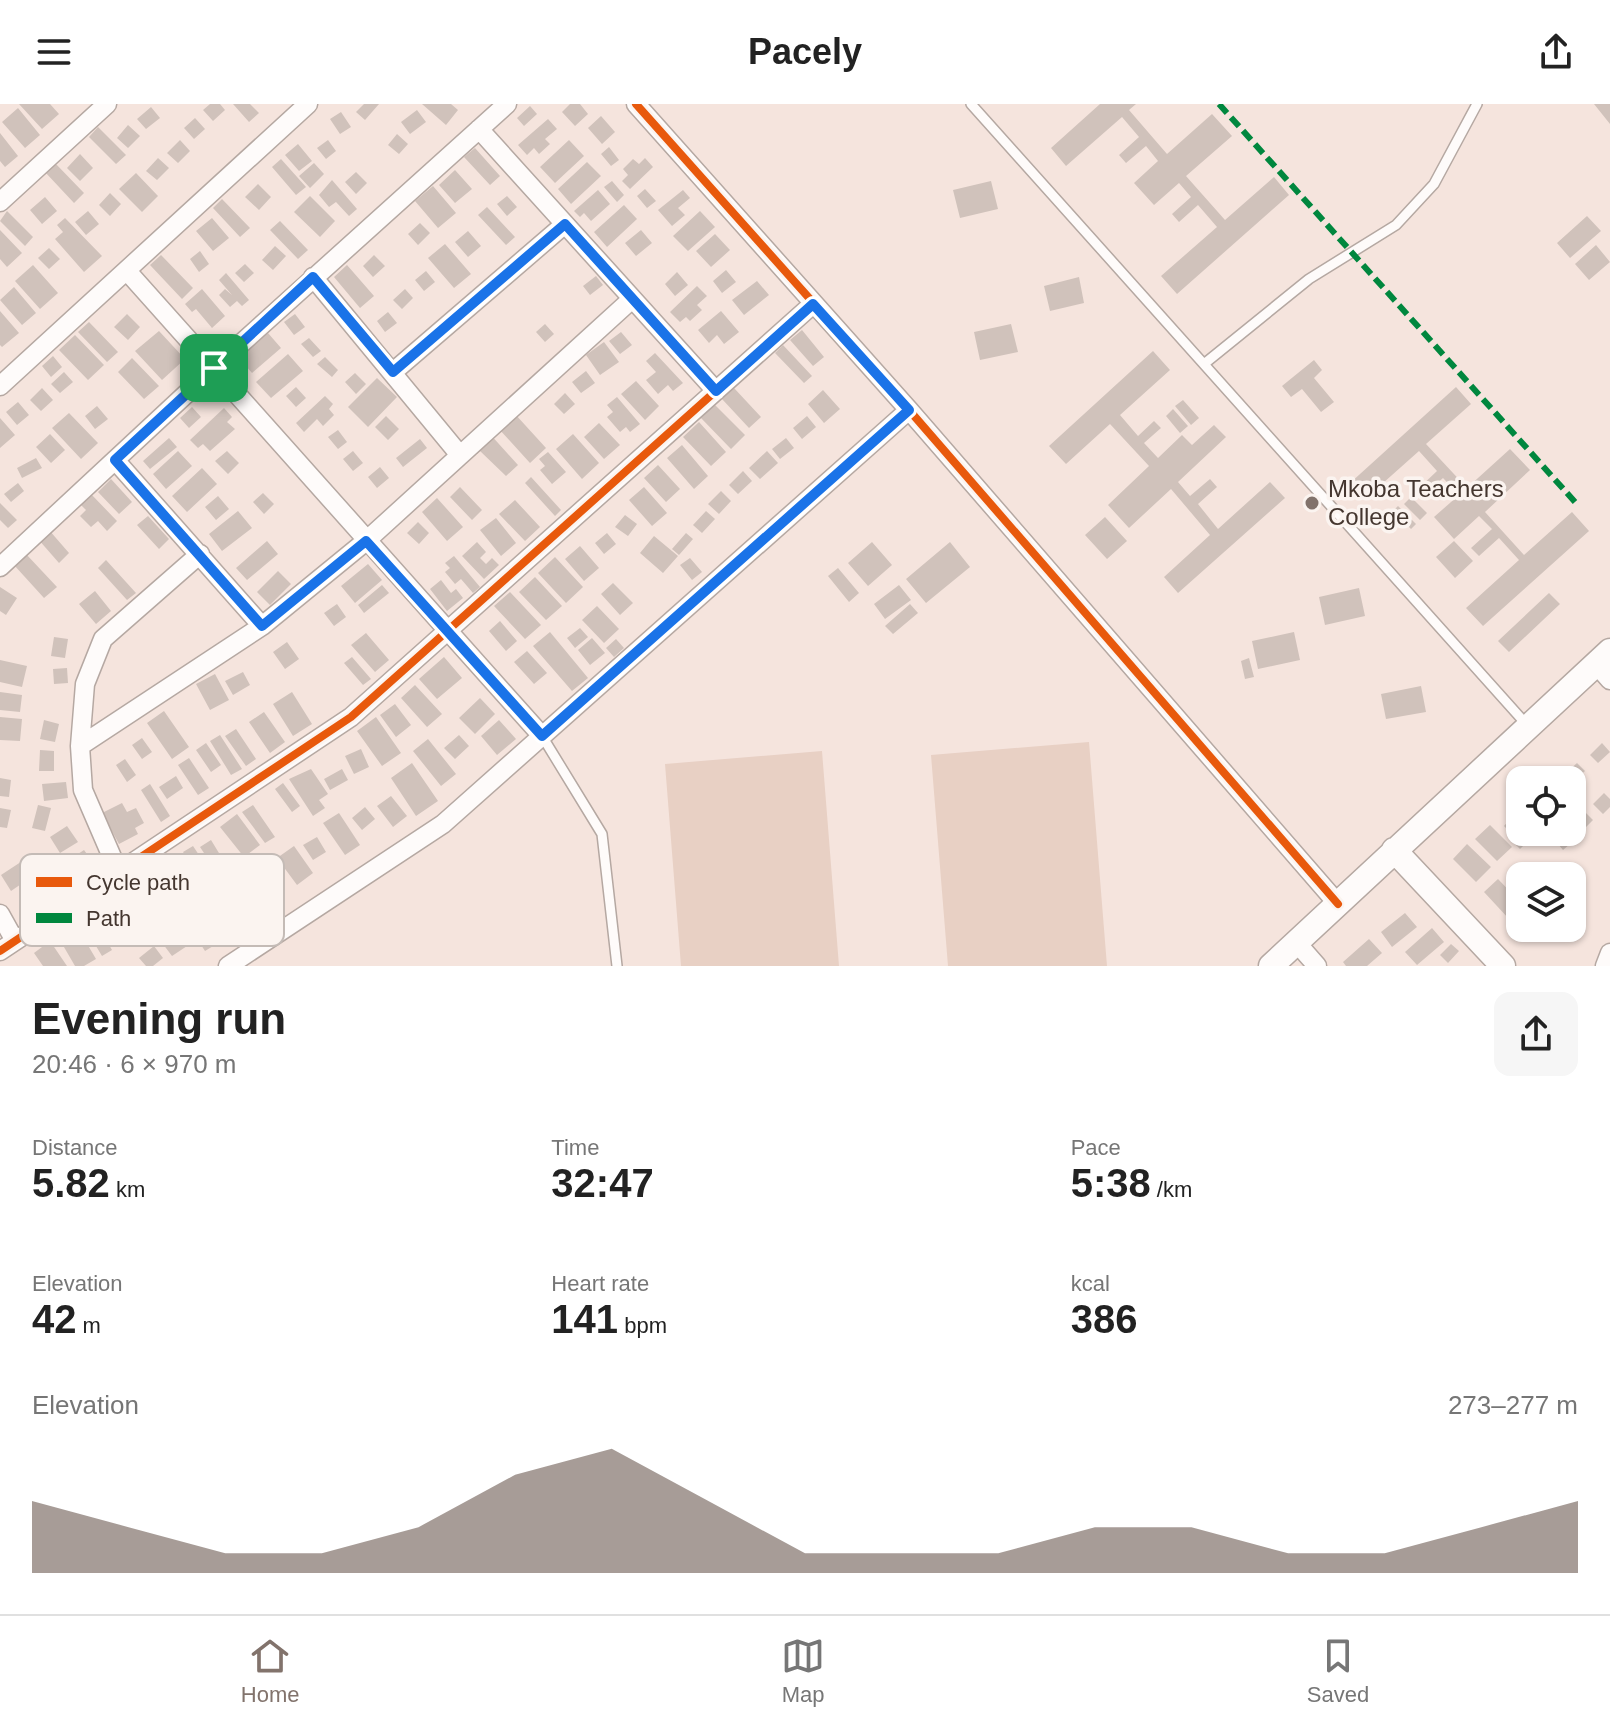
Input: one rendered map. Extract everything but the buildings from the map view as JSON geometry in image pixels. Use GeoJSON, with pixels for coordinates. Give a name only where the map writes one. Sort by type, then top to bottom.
{"type":"FeatureCollection","features":[{"type":"Feature","properties":{"kind":"street"},"geometry":{"type":"LineString","coordinates":[[0,202],[107,104]]}},
{"type":"Feature","properties":{"kind":"street"},"geometry":{"type":"LineString","coordinates":[[0,567],[313,277],[507,104]]}},
{"type":"Feature","properties":{"kind":"street"},"geometry":{"type":"LineString","coordinates":[[636,104],[909,410],[1338,904]]}},
{"type":"Feature","properties":{"kind":"street"},"geometry":{"type":"LineString","coordinates":[[0,386],[127,271],[296,108]]}},
{"type":"Feature","properties":{"kind":"street"},"geometry":{"type":"LineString","coordinates":[[479,129],[716,391]]}},
{"type":"Feature","properties":{"kind":"street"},"geometry":{"type":"LineString","coordinates":[[393,372],[565,224]]}},
{"type":"Feature","properties":{"kind":"street"},"geometry":{"type":"LineString","coordinates":[[127,271],[542,736]]}},
{"type":"Feature","properties":{"kind":"street"},"geometry":{"type":"LineString","coordinates":[[313,277],[459,454]]}},
{"type":"Feature","properties":{"kind":"street"},"geometry":{"type":"LineString","coordinates":[[80,746],[262,626],[366,541],[632,299]]}},
{"type":"Feature","properties":{"kind":"street"},"geometry":{"type":"LineString","coordinates":[[144,854],[339,726],[813,304]]}},
{"type":"Feature","properties":{"kind":"street"},"geometry":{"type":"LineString","coordinates":[[284,929],[433,832],[909,410]]}},
{"type":"Feature","properties":{"kind":"street"},"geometry":{"type":"LineString","coordinates":[[115,460],[262,626]]}},
{"type":"Feature","properties":{"kind":"street"},"geometry":{"type":"LineString","coordinates":[[110,854],[85,801],[80,746],[85,684],[101,642],[200,554]]}},
{"type":"Feature","properties":{"kind":"street"},"geometry":{"type":"LineString","coordinates":[[1271,966],[1527,725],[1605,665]]}},
{"type":"Feature","properties":{"kind":"street"},"geometry":{"type":"LineString","coordinates":[[1394,850],[1503,966]]}},
{"type":"Feature","properties":{"kind":"street"},"geometry":{"type":"LineString","coordinates":[[0,914],[8,946]]}},
{"type":"Feature","properties":{"kind":"street"},"geometry":{"type":"LineString","coordinates":[[1296,942],[1317,966]]}},
{"type":"Feature","properties":{"kind":"street"},"geometry":{"type":"LineString","coordinates":[[228,966],[259,946]]}},
{"type":"Feature","properties":{"kind":"street"},"geometry":{"type":"LineString","coordinates":[[1605,966],[1610,953]]}},
{"type":"Feature","properties":{"kind":"lane"},"geometry":{"type":"LineString","coordinates":[[971,104],[1527,725]]}},
{"type":"Feature","properties":{"kind":"lane"},"geometry":{"type":"LineString","coordinates":[[1204,364],[1309,279],[1396,225],[1434,184],[1477,104]]}},
{"type":"Feature","properties":{"kind":"lane"},"geometry":{"type":"LineString","coordinates":[[542,736],[602,834],[617,966]]}},
{"type":"Feature","properties":{"kind":"shaded area"},"geometry":{"type":"Polygon","coordinates":[[[1089,742],[1107,966],[948,966],[931,755],[1089,742]]]}},
{"type":"Feature","properties":{"kind":"shaded area"},"geometry":{"type":"Polygon","coordinates":[[[822,751],[839,966],[681,966],[665,764],[822,751]]]}},
{"type":"Feature","properties":{"kind":"marked path"},"geometry":{"type":"LineString","coordinates":[[1219,104],[1575,502]]}},
{"type":"Feature","properties":{"kind":"cycle path"},"geometry":{"type":"LineString","coordinates":[[636,104],[909,410],[1338,904]]}},
{"type":"Feature","properties":{"kind":"cycle path"},"geometry":{"type":"LineString","coordinates":[[146,854],[351,717],[813,304]]}},
{"type":"Feature","properties":{"kind":"cycle path"},"geometry":{"type":"LineString","coordinates":[[0,951],[20,938]]}},
{"type":"Feature","properties":{"kind":"place","name":"Mkoba Teachers College"},"geometry":{"type":"Point","coordinates":[1312,503]}},
{"type":"Feature","properties":{"kind":"route"},"geometry":{"type":"LineString","coordinates":[[565,224],[716,391],[813,304],[909,410],[542,736],[449,629],[366,541],[262,626],[115,460],[214,368],[313,277],[393,372],[565,224]]}}]}
